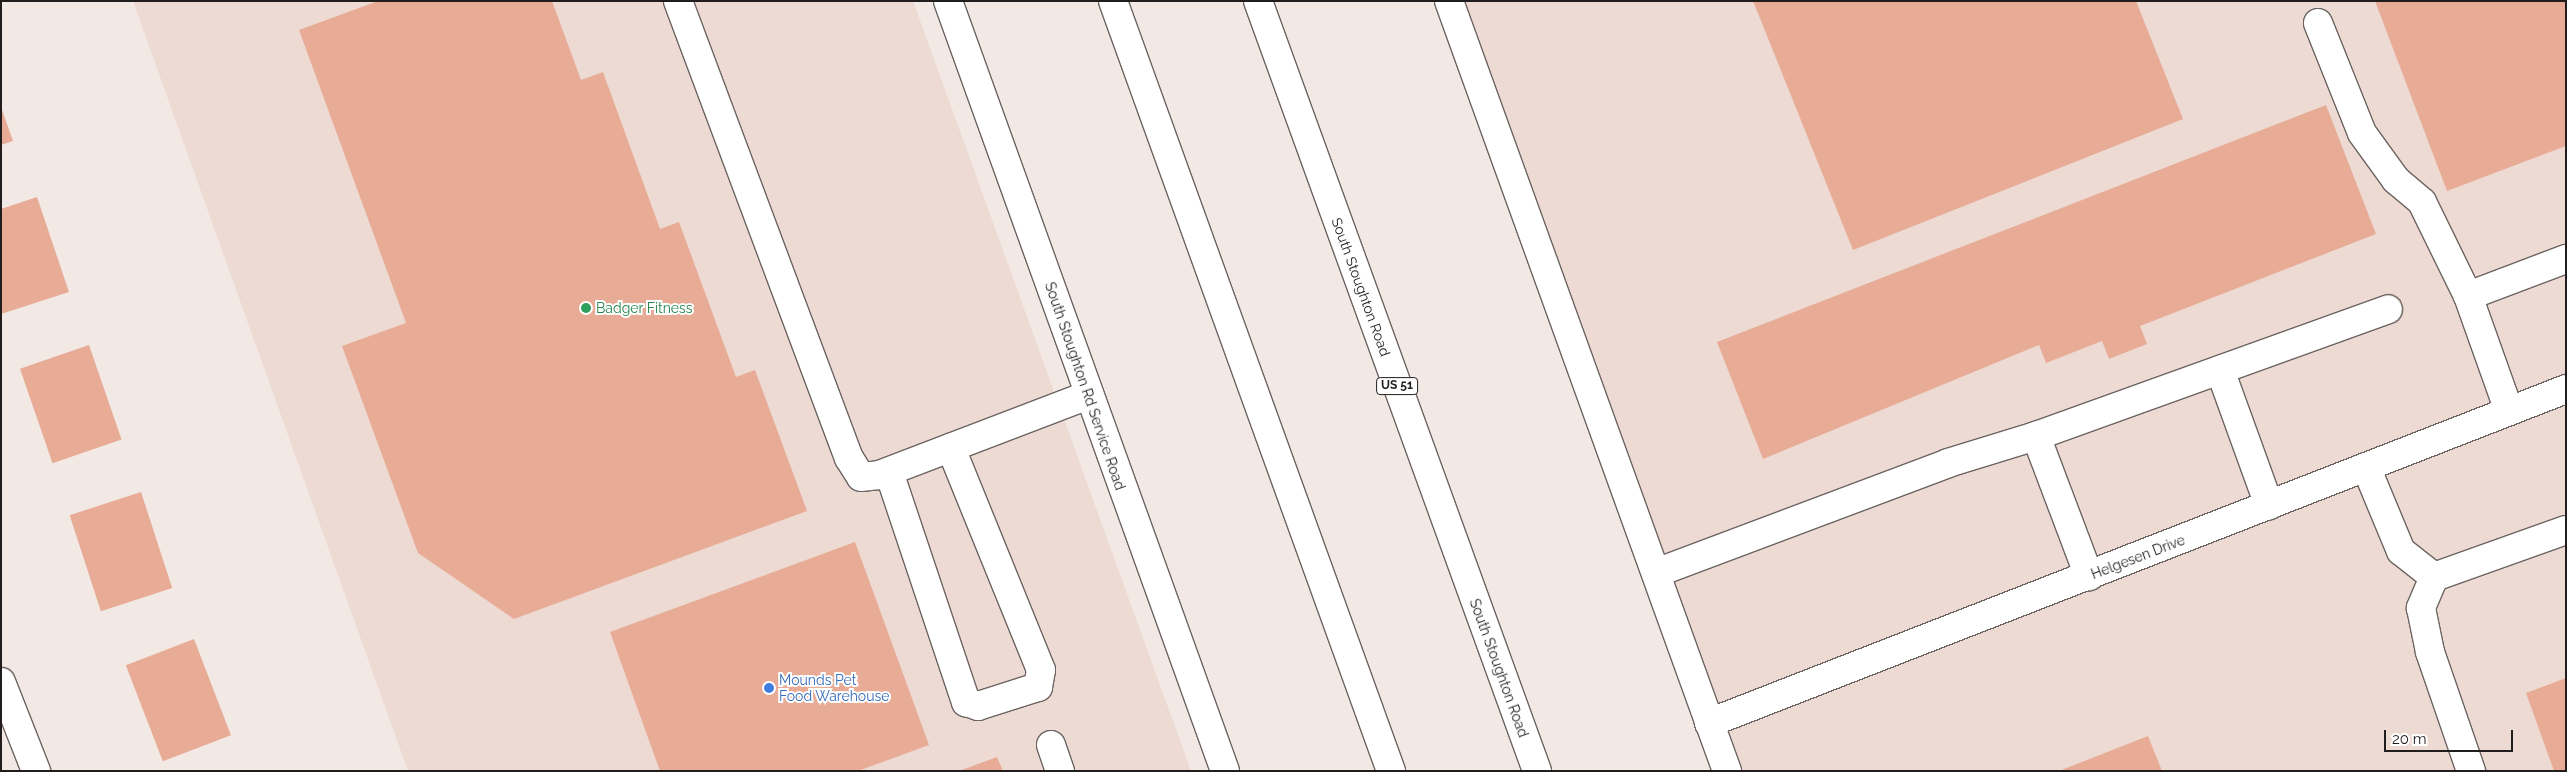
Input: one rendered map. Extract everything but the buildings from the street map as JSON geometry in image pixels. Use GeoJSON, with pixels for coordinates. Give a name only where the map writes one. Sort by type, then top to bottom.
{"type":"FeatureCollection","features":[{"type":"Feature","properties":{"kind":"street"},"geometry":{"type":"LineString","coordinates":[[678,1],[849,458],[861,476],[889,472],[1089,395]]}},
{"type":"Feature","properties":{"kind":"street","name":"South Stoughton Rd Service Road"},"geometry":{"type":"LineString","coordinates":[[948,1],[1224,771]]}},
{"type":"Feature","properties":{"kind":"street"},"geometry":{"type":"LineString","coordinates":[[1113,1],[1391,771]]}},
{"type":"Feature","properties":{"kind":"street","name":"South Stoughton Road"},"geometry":{"type":"LineString","coordinates":[[1258,1],[1537,771]]}},
{"type":"Feature","properties":{"kind":"street"},"geometry":{"type":"LineString","coordinates":[[1449,1],[1727,771]]}},
{"type":"Feature","properties":{"kind":"street"},"geometry":{"type":"LineString","coordinates":[[2318,23],[2362,132],[2396,180],[2422,202],[2468,296],[2509,411]]}},
{"type":"Feature","properties":{"kind":"street"},"geometry":{"type":"LineString","coordinates":[[2468,296],[2566,259]]}},
{"type":"Feature","properties":{"kind":"street"},"geometry":{"type":"LineString","coordinates":[[1656,573],[1948,463],[2036,436],[2388,310]]}},
{"type":"Feature","properties":{"kind":"street"},"geometry":{"type":"LineString","coordinates":[[2220,370],[2269,505]]}},
{"type":"Feature","properties":{"kind":"street","name":"Helgesen Drive"},"geometry":{"type":"LineString","coordinates":[[1709,723],[2566,389]]}},
{"type":"Feature","properties":{"kind":"street"},"geometry":{"type":"LineString","coordinates":[[2036,436],[2089,576]]}},
{"type":"Feature","properties":{"kind":"street"},"geometry":{"type":"LineString","coordinates":[[889,472],[966,702],[978,706],[1038,687],[1041,670],[951,448]]}},
{"type":"Feature","properties":{"kind":"street"},"geometry":{"type":"LineString","coordinates":[[2366,468],[2402,551],[2434,577]]}},
{"type":"Feature","properties":{"kind":"street"},"geometry":{"type":"LineString","coordinates":[[2471,771],[2430,652],[2421,608],[2434,577],[2566,530]]}},
{"type":"Feature","properties":{"kind":"street"},"geometry":{"type":"LineString","coordinates":[[1,682],[36,771]]}},
{"type":"Feature","properties":{"kind":"street"},"geometry":{"type":"LineString","coordinates":[[1050,746],[1060,771]]}},
{"type":"Feature","properties":{"kind":"shaded area"},"geometry":{"type":"Polygon","coordinates":[[[133,1],[913,1],[1191,771],[408,771],[133,1]]]}},
{"type":"Feature","properties":{"kind":"shaded area"},"geometry":{"type":"Polygon","coordinates":[[[1449,1],[2566,1],[2566,771],[1727,771],[1449,1]]]}},
{"type":"Feature","properties":{"kind":"place","name":"Badger Fitness"},"geometry":{"type":"Point","coordinates":[586,308]}},
{"type":"Feature","properties":{"kind":"place","name":"Mounds Pet Food Warehouse"},"geometry":{"type":"Point","coordinates":[769,688]}}]}
